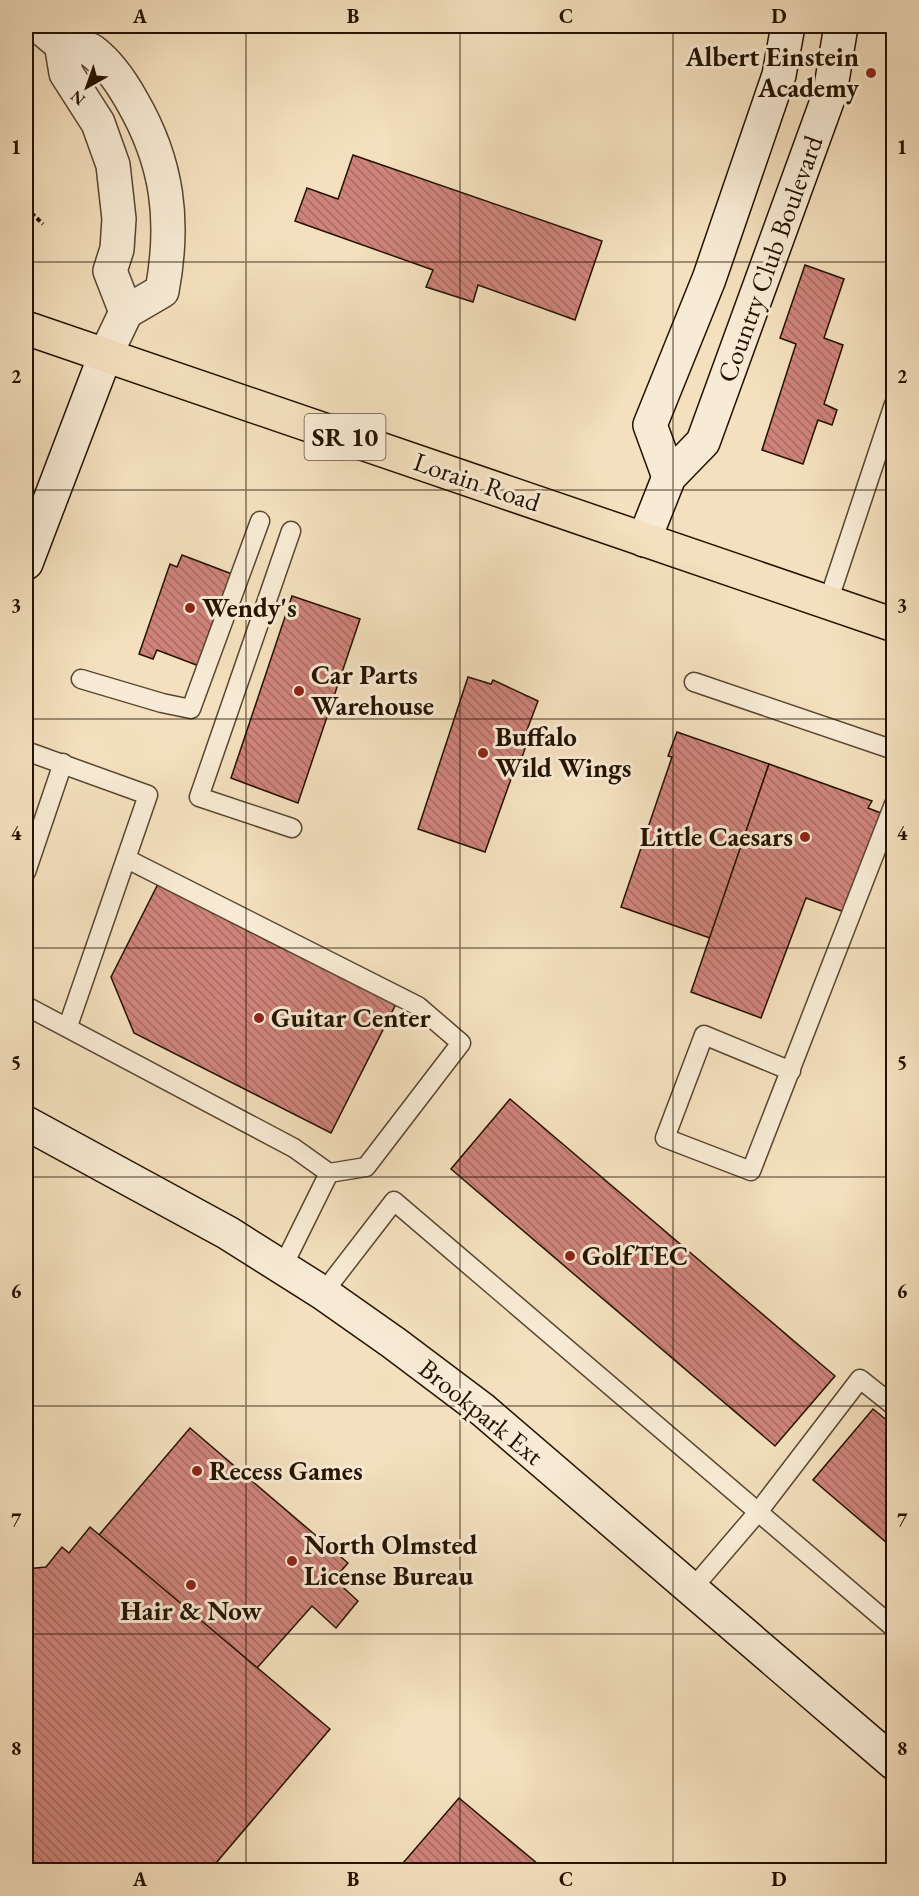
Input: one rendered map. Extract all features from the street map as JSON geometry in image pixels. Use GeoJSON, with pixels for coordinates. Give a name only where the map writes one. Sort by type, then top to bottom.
{"type":"FeatureCollection","features":[{"type":"Feature","properties":{"kind":"main road","name":"Lorain Road"},"geometry":{"type":"LineString","coordinates":[[26,328],[894,625]]}},
{"type":"Feature","properties":{"kind":"street","name":"Country Club Boulevard"},"geometry":{"type":"LineString","coordinates":[[669,477],[650,425],[709,279],[779,75],[788,26]]}},
{"type":"Feature","properties":{"kind":"street","name":"Country Club Boulevard"},"geometry":{"type":"LineString","coordinates":[[644,540],[669,477],[703,442],[830,93],[841,26]]}},
{"type":"Feature","properties":{"kind":"street"},"geometry":{"type":"LineString","coordinates":[[50,34],[66,73],[93,113],[113,165],[119,219],[117,249],[110,271],[126,312]]}},
{"type":"Feature","properties":{"kind":"street"},"geometry":{"type":"LineString","coordinates":[[26,563],[105,356],[126,312],[162,291],[168,236],[164,177],[154,144],[125,89],[90,49],[50,34]]}},
{"type":"Feature","properties":{"kind":"street","name":"Brookpark Ext"},"geometry":{"type":"LineString","coordinates":[[26,1123],[228,1233],[283,1266],[483,1410],[894,1763]]}},
{"type":"Feature","properties":{"kind":"lane"},"geometry":{"type":"LineString","coordinates":[[828,602],[894,404]]}},
{"type":"Feature","properties":{"kind":"lane"},"geometry":{"type":"LineString","coordinates":[[81,679],[162,704],[191,709],[260,521]]}},
{"type":"Feature","properties":{"kind":"lane"},"geometry":{"type":"LineString","coordinates":[[291,531],[199,798],[292,828]]}},
{"type":"Feature","properties":{"kind":"lane"},"geometry":{"type":"LineString","coordinates":[[694,682],[894,750]]}},
{"type":"Feature","properties":{"kind":"lane"},"geometry":{"type":"LineString","coordinates":[[26,751],[148,795],[68,1026]]}},
{"type":"Feature","properties":{"kind":"lane"},"geometry":{"type":"LineString","coordinates":[[26,872],[63,763]]}},
{"type":"Feature","properties":{"kind":"lane"},"geometry":{"type":"LineString","coordinates":[[791,1071],[704,1035],[665,1138],[751,1171],[791,1071],[894,804]]}},
{"type":"Feature","properties":{"kind":"lane"},"geometry":{"type":"LineString","coordinates":[[26,1006],[68,1026],[294,1148],[330,1173],[366,1167],[461,1043],[418,1006],[127,859]]}},
{"type":"Feature","properties":{"kind":"lane"},"geometry":{"type":"LineString","coordinates":[[283,1266],[330,1173]]}},
{"type":"Feature","properties":{"kind":"lane"},"geometry":{"type":"LineString","coordinates":[[323,1293],[394,1201],[894,1628]]}},
{"type":"Feature","properties":{"kind":"lane"},"geometry":{"type":"LineString","coordinates":[[692,1589],[758,1512],[860,1380],[894,1406]]}},
{"type":"Feature","properties":{"kind":"path"},"geometry":{"type":"LineString","coordinates":[[26,208],[43,224]]}},
{"type":"Feature","properties":{"kind":"building"},"geometry":{"type":"Polygon","coordinates":[[[353,155],[602,241],[575,320],[478,285],[473,302],[426,287],[433,270],[295,221],[307,188],[338,199],[353,155]]]}},
{"type":"Feature","properties":{"kind":"building"},"geometry":{"type":"Polygon","coordinates":[[[805,265],[844,279],[824,338],[843,345],[824,404],[837,410],[832,425],[818,420],[803,464],[762,450],[796,344],[780,338],[805,265]]]}},
{"type":"Feature","properties":{"kind":"building"},"geometry":{"type":"Polygon","coordinates":[[[182,555],[232,574],[215,630],[210,629],[199,666],[157,650],[153,659],[139,654],[170,564],[177,567],[182,555]]]}},
{"type":"Feature","properties":{"kind":"building"},"geometry":{"type":"Polygon","coordinates":[[[292,596],[360,619],[298,803],[231,778],[292,596]]]}},
{"type":"Feature","properties":{"kind":"building","name":"Buffalo Wild Wings"},"geometry":{"type":"Polygon","coordinates":[[[468,677],[491,684],[493,680],[538,701],[524,738],[528,740],[519,766],[516,765],[485,852],[418,829],[468,677]]]}},
{"type":"Feature","properties":{"kind":"building"},"geometry":{"type":"Polygon","coordinates":[[[677,732],[769,764],[710,938],[621,907],[672,757],[668,756],[677,732]]]}},
{"type":"Feature","properties":{"kind":"building"},"geometry":{"type":"Polygon","coordinates":[[[769,764],[872,801],[868,808],[881,813],[847,913],[806,898],[761,1018],[691,992],[769,764]]]}},
{"type":"Feature","properties":{"kind":"building","name":"Guitar Center"},"geometry":{"type":"Polygon","coordinates":[[[158,884],[396,1004],[331,1133],[134,1033],[111,977],[158,884]]]}},
{"type":"Feature","properties":{"kind":"building"},"geometry":{"type":"Polygon","coordinates":[[[510,1099],[835,1376],[775,1446],[451,1169],[510,1099]]]}},
{"type":"Feature","properties":{"kind":"building"},"geometry":{"type":"Polygon","coordinates":[[[873,1409],[894,1426],[894,1549],[813,1480],[873,1409]]]}},
{"type":"Feature","properties":{"kind":"building"},"geometry":{"type":"Polygon","coordinates":[[[190,1428],[348,1563],[334,1579],[358,1601],[336,1628],[312,1606],[257,1668],[99,1535],[190,1428]]]}},
{"type":"Feature","properties":{"kind":"building"},"geometry":{"type":"Polygon","coordinates":[[[90,1527],[330,1729],[216,1863],[225,1870],[26,1870],[26,1569],[46,1567],[62,1547],[69,1553],[90,1527]]]}},
{"type":"Feature","properties":{"kind":"building"},"geometry":{"type":"Polygon","coordinates":[[[459,1798],[545,1870],[397,1870],[459,1798]]]}},
{"type":"Feature","properties":{"kind":"place","name":"Albert Einstein Academy"},"geometry":{"type":"Point","coordinates":[871,73]}},
{"type":"Feature","properties":{"kind":"place","name":"Wendy's"},"geometry":{"type":"Point","coordinates":[190,608]}},
{"type":"Feature","properties":{"kind":"place","name":"Car Parts Warehouse"},"geometry":{"type":"Point","coordinates":[299,691]}},
{"type":"Feature","properties":{"kind":"place","name":"Buffalo Wild Wings"},"geometry":{"type":"Point","coordinates":[483,753]}},
{"type":"Feature","properties":{"kind":"place","name":"Little Caesars"},"geometry":{"type":"Point","coordinates":[805,837]}},
{"type":"Feature","properties":{"kind":"place","name":"Guitar Center"},"geometry":{"type":"Point","coordinates":[259,1018]}},
{"type":"Feature","properties":{"kind":"place","name":"GolfTEC"},"geometry":{"type":"Point","coordinates":[570,1256]}},
{"type":"Feature","properties":{"kind":"place","name":"Recess Games"},"geometry":{"type":"Point","coordinates":[197,1471]}},
{"type":"Feature","properties":{"kind":"place","name":"North Olmsted License Bureau"},"geometry":{"type":"Point","coordinates":[292,1561]}},
{"type":"Feature","properties":{"kind":"place","name":"Hair & Now"},"geometry":{"type":"Point","coordinates":[191,1585]}}]}
